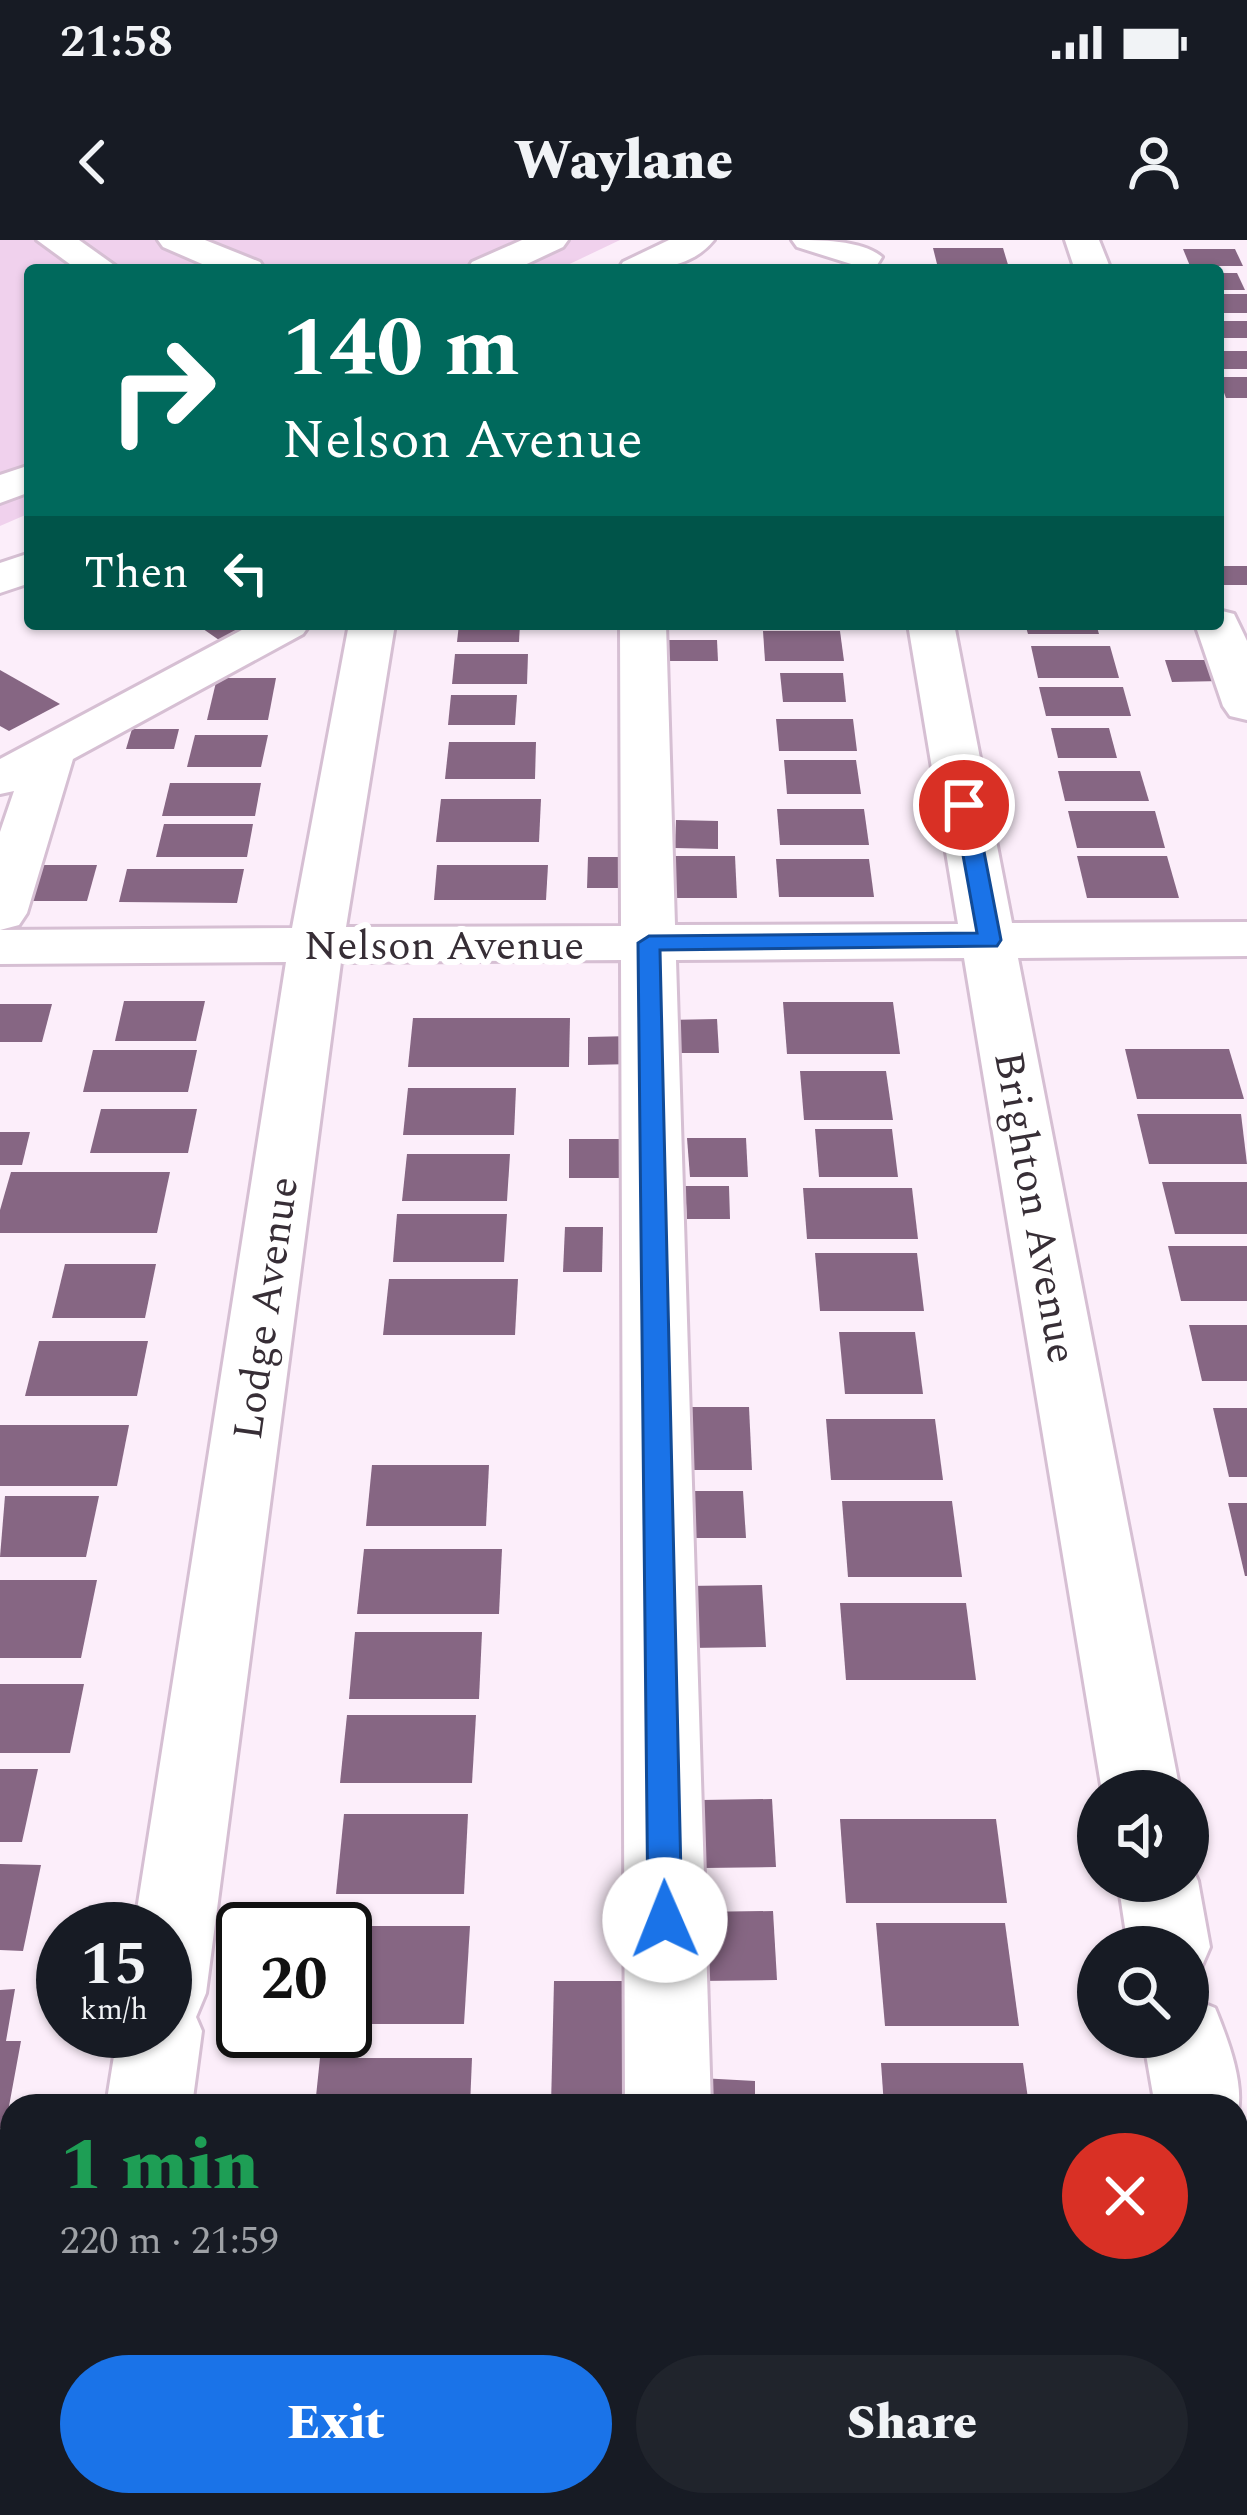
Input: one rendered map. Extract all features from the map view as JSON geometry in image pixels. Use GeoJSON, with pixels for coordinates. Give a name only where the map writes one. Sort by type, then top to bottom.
{"type":"FeatureCollection","features":[{"type":"Feature","properties":{"kind":"street"},"geometry":{"type":"LineString","coordinates":[[54,240],[93,264]]}},
{"type":"Feature","properties":{"kind":"street"},"geometry":{"type":"LineString","coordinates":[[175,240],[233,264]]}},
{"type":"Feature","properties":{"kind":"street"},"geometry":{"type":"LineString","coordinates":[[497,264],[550,240]]}},
{"type":"Feature","properties":{"kind":"street"},"geometry":{"type":"LineString","coordinates":[[648,264],[697,240]]}},
{"type":"Feature","properties":{"kind":"street"},"geometry":{"type":"LineString","coordinates":[[809,240],[864,256]]}},
{"type":"Feature","properties":{"kind":"street"},"geometry":{"type":"LineString","coordinates":[[0,778],[276,630]]}},
{"type":"Feature","properties":{"kind":"street","name":"Lodge Avenue"},"geometry":{"type":"LineString","coordinates":[[178,1902],[316,945],[371,630]]}},
{"type":"Feature","properties":{"kind":"street"},"geometry":{"type":"LineString","coordinates":[[643,630],[668,2094]]}},
{"type":"Feature","properties":{"kind":"street","name":"Brighton Avenue"},"geometry":{"type":"LineString","coordinates":[[932,630],[1138,1770]]}},
{"type":"Feature","properties":{"kind":"street"},"geometry":{"type":"LineString","coordinates":[[1220,630],[1247,706]]}},
{"type":"Feature","properties":{"kind":"street"},"geometry":{"type":"LineString","coordinates":[[0,913],[51,751]]}},
{"type":"Feature","properties":{"kind":"street","name":"Nelson Avenue"},"geometry":{"type":"LineString","coordinates":[[0,947],[1247,939]]}},
{"type":"Feature","properties":{"kind":"street"},"geometry":{"type":"LineString","coordinates":[[151,2094],[156,2058]]}},
{"type":"Feature","properties":{"kind":"street"},"geometry":{"type":"LineString","coordinates":[[1190,2058],[1196,2094]]}},
{"type":"Feature","properties":{"kind":"shaded area"},"geometry":{"type":"Polygon","coordinates":[[[0,240],[620,240],[570,264],[24,264],[24,516],[0,526],[0,240]]]}},
{"type":"Feature","properties":{"kind":"building"},"geometry":{"type":"Polygon","coordinates":[[[933,248],[1003,248],[1008,264],[937,264],[933,248]]]}},
{"type":"Feature","properties":{"kind":"building"},"geometry":{"type":"Polygon","coordinates":[[[1183,249],[1235,249],[1243,266],[1224,264],[1189,264],[1183,249]]]}},
{"type":"Feature","properties":{"kind":"building"},"geometry":{"type":"Polygon","coordinates":[[[1224,273],[1237,273],[1245,290],[1224,290],[1224,273]]]}},
{"type":"Feature","properties":{"kind":"building"},"geometry":{"type":"Polygon","coordinates":[[[1224,294],[1247,294],[1247,313],[1224,313],[1224,294]]]}},
{"type":"Feature","properties":{"kind":"building"},"geometry":{"type":"Polygon","coordinates":[[[1224,321],[1247,321],[1247,338],[1224,338],[1224,321]]]}},
{"type":"Feature","properties":{"kind":"building"},"geometry":{"type":"Polygon","coordinates":[[[1224,351],[1247,351],[1247,369],[1224,369],[1224,351]]]}},
{"type":"Feature","properties":{"kind":"building"},"geometry":{"type":"Polygon","coordinates":[[[1224,377],[1247,377],[1247,398],[1226,398],[1224,377]]]}},
{"type":"Feature","properties":{"kind":"building"},"geometry":{"type":"Polygon","coordinates":[[[1224,566],[1247,566],[1247,585],[1224,585],[1224,566]]]}},
{"type":"Feature","properties":{"kind":"building"},"geometry":{"type":"Polygon","coordinates":[[[205,630],[244,630],[219,640],[205,630]]]}},
{"type":"Feature","properties":{"kind":"building"},"geometry":{"type":"Polygon","coordinates":[[[458,630],[520,630],[519,642],[457,642],[458,630]]]}},
{"type":"Feature","properties":{"kind":"building"},"geometry":{"type":"Polygon","coordinates":[[[1027,630],[1098,630],[1099,634],[1028,634],[1027,630]]]}},
{"type":"Feature","properties":{"kind":"building"},"geometry":{"type":"Polygon","coordinates":[[[763,631],[840,631],[844,661],[765,661],[763,631]]]}},
{"type":"Feature","properties":{"kind":"building"},"geometry":{"type":"Polygon","coordinates":[[[667,640],[717,640],[718,661],[668,661],[667,640]]]}},
{"type":"Feature","properties":{"kind":"building"},"geometry":{"type":"Polygon","coordinates":[[[1031,646],[1110,646],[1119,678],[1038,678],[1031,646]]]}},
{"type":"Feature","properties":{"kind":"building"},"geometry":{"type":"Polygon","coordinates":[[[455,654],[528,654],[527,684],[452,684],[455,654]]]}},
{"type":"Feature","properties":{"kind":"building"},"geometry":{"type":"Polygon","coordinates":[[[1165,660],[1214,660],[1222,681],[1172,682],[1165,660]]]}},
{"type":"Feature","properties":{"kind":"building"},"geometry":{"type":"Polygon","coordinates":[[[0,670],[60,704],[9,731],[0,726],[0,670]]]}},
{"type":"Feature","properties":{"kind":"building"},"geometry":{"type":"Polygon","coordinates":[[[780,673],[843,673],[846,702],[783,702],[780,673]]]}},
{"type":"Feature","properties":{"kind":"building"},"geometry":{"type":"Polygon","coordinates":[[[217,678],[276,678],[268,720],[207,720],[217,678]]]}},
{"type":"Feature","properties":{"kind":"building"},"geometry":{"type":"Polygon","coordinates":[[[1039,687],[1123,687],[1131,716],[1046,716],[1039,687]]]}},
{"type":"Feature","properties":{"kind":"building"},"geometry":{"type":"Polygon","coordinates":[[[451,695],[517,695],[515,725],[448,725],[451,695]]]}},
{"type":"Feature","properties":{"kind":"building"},"geometry":{"type":"Polygon","coordinates":[[[776,719],[853,719],[857,751],[779,751],[776,719]]]}},
{"type":"Feature","properties":{"kind":"building"},"geometry":{"type":"Polygon","coordinates":[[[1051,728],[1109,728],[1117,758],[1058,758],[1051,728]]]}},
{"type":"Feature","properties":{"kind":"building"},"geometry":{"type":"Polygon","coordinates":[[[132,729],[179,729],[174,749],[126,749],[132,729]]]}},
{"type":"Feature","properties":{"kind":"building"},"geometry":{"type":"Polygon","coordinates":[[[195,735],[268,735],[261,767],[187,767],[195,735]]]}},
{"type":"Feature","properties":{"kind":"building"},"geometry":{"type":"Polygon","coordinates":[[[449,742],[536,742],[535,779],[445,779],[449,742]]]}},
{"type":"Feature","properties":{"kind":"building"},"geometry":{"type":"Polygon","coordinates":[[[784,760],[856,760],[861,794],[787,794],[784,760]]]}},
{"type":"Feature","properties":{"kind":"building"},"geometry":{"type":"Polygon","coordinates":[[[1058,771],[1140,771],[1149,801],[1065,801],[1058,771]]]}},
{"type":"Feature","properties":{"kind":"building"},"geometry":{"type":"Polygon","coordinates":[[[170,783],[261,783],[255,816],[162,816],[170,783]]]}},
{"type":"Feature","properties":{"kind":"building"},"geometry":{"type":"Polygon","coordinates":[[[441,799],[541,799],[539,842],[436,842],[441,799]]]}},
{"type":"Feature","properties":{"kind":"building"},"geometry":{"type":"Polygon","coordinates":[[[777,809],[864,809],[869,845],[780,845],[777,809]]]}},
{"type":"Feature","properties":{"kind":"building"},"geometry":{"type":"Polygon","coordinates":[[[1068,811],[1155,811],[1165,848],[1077,848],[1068,811]]]}},
{"type":"Feature","properties":{"kind":"building"},"geometry":{"type":"Polygon","coordinates":[[[676,820],[718,821],[718,849],[675,848],[676,820]]]}},
{"type":"Feature","properties":{"kind":"building"},"geometry":{"type":"Polygon","coordinates":[[[164,824],[253,824],[247,857],[156,857],[164,824]]]}},
{"type":"Feature","properties":{"kind":"building"},"geometry":{"type":"Polygon","coordinates":[[[668,856],[735,856],[737,898],[669,898],[668,856]]]}},
{"type":"Feature","properties":{"kind":"building"},"geometry":{"type":"Polygon","coordinates":[[[1077,856],[1167,856],[1179,898],[1087,898],[1077,856]]]}},
{"type":"Feature","properties":{"kind":"building"},"geometry":{"type":"Polygon","coordinates":[[[588,857],[631,857],[631,888],[587,888],[588,857]]]}},
{"type":"Feature","properties":{"kind":"building"},"geometry":{"type":"Polygon","coordinates":[[[776,859],[869,859],[874,897],[779,897],[776,859]]]}},
{"type":"Feature","properties":{"kind":"building"},"geometry":{"type":"Polygon","coordinates":[[[37,865],[97,865],[87,901],[26,901],[37,865]]]}},
{"type":"Feature","properties":{"kind":"building"},"geometry":{"type":"Polygon","coordinates":[[[437,865],[548,865],[546,900],[434,900],[437,865]]]}},
{"type":"Feature","properties":{"kind":"building"},"geometry":{"type":"Polygon","coordinates":[[[127,869],[244,869],[237,903],[119,902],[127,869]]]}},
{"type":"Feature","properties":{"kind":"building"},"geometry":{"type":"Polygon","coordinates":[[[124,1001],[205,1001],[196,1041],[115,1041],[124,1001]]]}},
{"type":"Feature","properties":{"kind":"building"},"geometry":{"type":"Polygon","coordinates":[[[783,1002],[893,1002],[900,1054],[787,1054],[783,1002]]]}},
{"type":"Feature","properties":{"kind":"building"},"geometry":{"type":"Polygon","coordinates":[[[0,1004],[52,1004],[42,1042],[0,1042],[0,1004]]]}},
{"type":"Feature","properties":{"kind":"building"},"geometry":{"type":"Polygon","coordinates":[[[413,1018],[570,1018],[569,1067],[408,1067],[413,1018]]]}},
{"type":"Feature","properties":{"kind":"building"},"geometry":{"type":"Polygon","coordinates":[[[717,1019],[719,1053],[668,1053],[667,1020],[717,1019]]]}},
{"type":"Feature","properties":{"kind":"building"},"geometry":{"type":"Polygon","coordinates":[[[633,1036],[634,1064],[588,1065],[588,1037],[633,1036]]]}},
{"type":"Feature","properties":{"kind":"building"},"geometry":{"type":"Polygon","coordinates":[[[1125,1049],[1229,1049],[1244,1099],[1137,1099],[1125,1049]]]}},
{"type":"Feature","properties":{"kind":"building"},"geometry":{"type":"Polygon","coordinates":[[[93,1050],[197,1050],[188,1092],[83,1092],[93,1050]]]}},
{"type":"Feature","properties":{"kind":"building"},"geometry":{"type":"Polygon","coordinates":[[[800,1071],[886,1071],[893,1120],[804,1120],[800,1071]]]}},
{"type":"Feature","properties":{"kind":"building"},"geometry":{"type":"Polygon","coordinates":[[[408,1088],[516,1088],[514,1135],[403,1135],[408,1088]]]}},
{"type":"Feature","properties":{"kind":"building"},"geometry":{"type":"Polygon","coordinates":[[[101,1109],[197,1109],[188,1153],[90,1153],[101,1109]]]}},
{"type":"Feature","properties":{"kind":"building"},"geometry":{"type":"Polygon","coordinates":[[[1137,1114],[1241,1114],[1247,1164],[1149,1164],[1137,1114]]]}},
{"type":"Feature","properties":{"kind":"building"},"geometry":{"type":"Polygon","coordinates":[[[815,1129],[892,1129],[898,1177],[819,1177],[815,1129]]]}},
{"type":"Feature","properties":{"kind":"building"},"geometry":{"type":"Polygon","coordinates":[[[0,1132],[30,1132],[22,1165],[0,1165],[0,1132]]]}},
{"type":"Feature","properties":{"kind":"building"},"geometry":{"type":"Polygon","coordinates":[[[687,1138],[746,1138],[748,1177],[690,1177],[687,1138]]]}},
{"type":"Feature","properties":{"kind":"building"},"geometry":{"type":"Polygon","coordinates":[[[569,1139],[636,1139],[636,1178],[569,1178],[569,1139]]]}},
{"type":"Feature","properties":{"kind":"building"},"geometry":{"type":"Polygon","coordinates":[[[407,1154],[510,1154],[507,1201],[402,1201],[407,1154]]]}},
{"type":"Feature","properties":{"kind":"building"},"geometry":{"type":"Polygon","coordinates":[[[11,1172],[170,1172],[157,1233],[0,1233],[0,1210],[11,1172]]]}},
{"type":"Feature","properties":{"kind":"building"},"geometry":{"type":"Polygon","coordinates":[[[1162,1182],[1247,1182],[1247,1234],[1175,1234],[1162,1182]]]}},
{"type":"Feature","properties":{"kind":"building"},"geometry":{"type":"Polygon","coordinates":[[[685,1186],[729,1186],[730,1219],[687,1219],[685,1186]]]}},
{"type":"Feature","properties":{"kind":"building"},"geometry":{"type":"Polygon","coordinates":[[[803,1188],[912,1188],[918,1239],[807,1239],[803,1188]]]}},
{"type":"Feature","properties":{"kind":"building"},"geometry":{"type":"Polygon","coordinates":[[[397,1214],[507,1214],[504,1262],[393,1262],[397,1214]]]}},
{"type":"Feature","properties":{"kind":"building"},"geometry":{"type":"Polygon","coordinates":[[[565,1227],[603,1227],[602,1272],[563,1272],[565,1227]]]}},
{"type":"Feature","properties":{"kind":"building"},"geometry":{"type":"Polygon","coordinates":[[[1168,1246],[1247,1246],[1247,1301],[1181,1301],[1168,1246]]]}},
{"type":"Feature","properties":{"kind":"building"},"geometry":{"type":"Polygon","coordinates":[[[815,1253],[917,1253],[924,1311],[820,1311],[815,1253]]]}},
{"type":"Feature","properties":{"kind":"building"},"geometry":{"type":"Polygon","coordinates":[[[65,1264],[156,1264],[145,1318],[52,1318],[65,1264]]]}},
{"type":"Feature","properties":{"kind":"building"},"geometry":{"type":"Polygon","coordinates":[[[389,1279],[518,1279],[515,1335],[383,1335],[389,1279]]]}},
{"type":"Feature","properties":{"kind":"building"},"geometry":{"type":"Polygon","coordinates":[[[1189,1325],[1247,1325],[1247,1381],[1202,1381],[1189,1325]]]}},
{"type":"Feature","properties":{"kind":"building"},"geometry":{"type":"Polygon","coordinates":[[[839,1332],[915,1332],[923,1394],[845,1394],[839,1332]]]}},
{"type":"Feature","properties":{"kind":"building"},"geometry":{"type":"Polygon","coordinates":[[[39,1341],[148,1341],[137,1396],[25,1396],[39,1341]]]}},
{"type":"Feature","properties":{"kind":"building"},"geometry":{"type":"Polygon","coordinates":[[[676,1407],[749,1407],[752,1470],[677,1470],[676,1407]]]}},
{"type":"Feature","properties":{"kind":"building"},"geometry":{"type":"Polygon","coordinates":[[[1213,1408],[1247,1408],[1247,1477],[1229,1477],[1213,1408]]]}},
{"type":"Feature","properties":{"kind":"building"},"geometry":{"type":"Polygon","coordinates":[[[826,1419],[935,1419],[943,1480],[831,1480],[826,1419]]]}},
{"type":"Feature","properties":{"kind":"building"},"geometry":{"type":"Polygon","coordinates":[[[0,1425],[129,1425],[117,1486],[0,1486],[0,1425]]]}},
{"type":"Feature","properties":{"kind":"building"},"geometry":{"type":"Polygon","coordinates":[[[372,1465],[489,1465],[486,1526],[366,1526],[372,1465]]]}},
{"type":"Feature","properties":{"kind":"building"},"geometry":{"type":"Polygon","coordinates":[[[688,1491],[743,1491],[746,1538],[690,1538],[688,1491]]]}},
{"type":"Feature","properties":{"kind":"building"},"geometry":{"type":"Polygon","coordinates":[[[5,1496],[99,1496],[86,1557],[0,1557],[5,1496]]]}},
{"type":"Feature","properties":{"kind":"building"},"geometry":{"type":"Polygon","coordinates":[[[842,1501],[952,1501],[962,1577],[848,1577],[842,1501]]]}},
{"type":"Feature","properties":{"kind":"building"},"geometry":{"type":"Polygon","coordinates":[[[1228,1503],[1247,1503],[1247,1576],[1245,1576],[1228,1503]]]}},
{"type":"Feature","properties":{"kind":"building"},"geometry":{"type":"Polygon","coordinates":[[[364,1549],[502,1549],[499,1614],[357,1614],[364,1549]]]}},
{"type":"Feature","properties":{"kind":"building"},"geometry":{"type":"Polygon","coordinates":[[[0,1580],[97,1580],[81,1658],[0,1658],[0,1580]]]}},
{"type":"Feature","properties":{"kind":"building"},"geometry":{"type":"Polygon","coordinates":[[[762,1585],[766,1647],[688,1648],[685,1586],[762,1585]]]}},
{"type":"Feature","properties":{"kind":"building"},"geometry":{"type":"Polygon","coordinates":[[[840,1603],[966,1603],[976,1680],[846,1680],[840,1603]]]}},
{"type":"Feature","properties":{"kind":"building"},"geometry":{"type":"Polygon","coordinates":[[[355,1632],[482,1632],[479,1699],[349,1699],[355,1632]]]}},
{"type":"Feature","properties":{"kind":"building"},"geometry":{"type":"Polygon","coordinates":[[[0,1684],[84,1684],[70,1753],[0,1753],[0,1684]]]}},
{"type":"Feature","properties":{"kind":"building"},"geometry":{"type":"Polygon","coordinates":[[[347,1715],[476,1715],[472,1783],[340,1783],[347,1715]]]}},
{"type":"Feature","properties":{"kind":"building"},"geometry":{"type":"Polygon","coordinates":[[[0,1769],[38,1769],[22,1842],[0,1842],[0,1769]]]}},
{"type":"Feature","properties":{"kind":"building"},"geometry":{"type":"Polygon","coordinates":[[[772,1799],[776,1867],[703,1868],[701,1800],[772,1799]]]}},
{"type":"Feature","properties":{"kind":"building"},"geometry":{"type":"Polygon","coordinates":[[[344,1814],[468,1814],[464,1894],[336,1894],[344,1814]]]}},
{"type":"Feature","properties":{"kind":"building"},"geometry":{"type":"Polygon","coordinates":[[[840,1819],[996,1819],[1007,1903],[846,1903],[840,1819]]]}},
{"type":"Feature","properties":{"kind":"building"},"geometry":{"type":"Polygon","coordinates":[[[0,1864],[41,1865],[23,1951],[0,1950],[0,1864]]]}},
{"type":"Feature","properties":{"kind":"building"},"geometry":{"type":"Polygon","coordinates":[[[773,1911],[777,1980],[697,1981],[694,1912],[773,1911]]]}},
{"type":"Feature","properties":{"kind":"building"},"geometry":{"type":"Polygon","coordinates":[[[876,1923],[1005,1923],[1019,2026],[885,2026],[876,1923]]]}},
{"type":"Feature","properties":{"kind":"building"},"geometry":{"type":"Polygon","coordinates":[[[372,1926],[470,1926],[464,2024],[372,2024],[372,1926]]]}},
{"type":"Feature","properties":{"kind":"building"},"geometry":{"type":"Polygon","coordinates":[[[554,1981],[632,1981],[632,2094],[551,2094],[554,1981]]]}},
{"type":"Feature","properties":{"kind":"building"},"geometry":{"type":"Polygon","coordinates":[[[15,1989],[6,2041],[21,2041],[11,2094],[0,2094],[0,1990],[15,1989]]]}},
{"type":"Feature","properties":{"kind":"building"},"geometry":{"type":"Polygon","coordinates":[[[320,2058],[472,2058],[470,2094],[316,2094],[320,2058]]]}},
{"type":"Feature","properties":{"kind":"building"},"geometry":{"type":"Polygon","coordinates":[[[881,2063],[1023,2063],[1027,2094],[883,2094],[881,2063]]]}},
{"type":"Feature","properties":{"kind":"building"},"geometry":{"type":"Polygon","coordinates":[[[700,2078],[755,2081],[755,2094],[699,2094],[700,2078]]]}},
{"type":"Feature","properties":{"kind":"route"},"geometry":{"type":"LineString","coordinates":[[665,1920],[649,943],[989,940],[964,805]]}}]}
